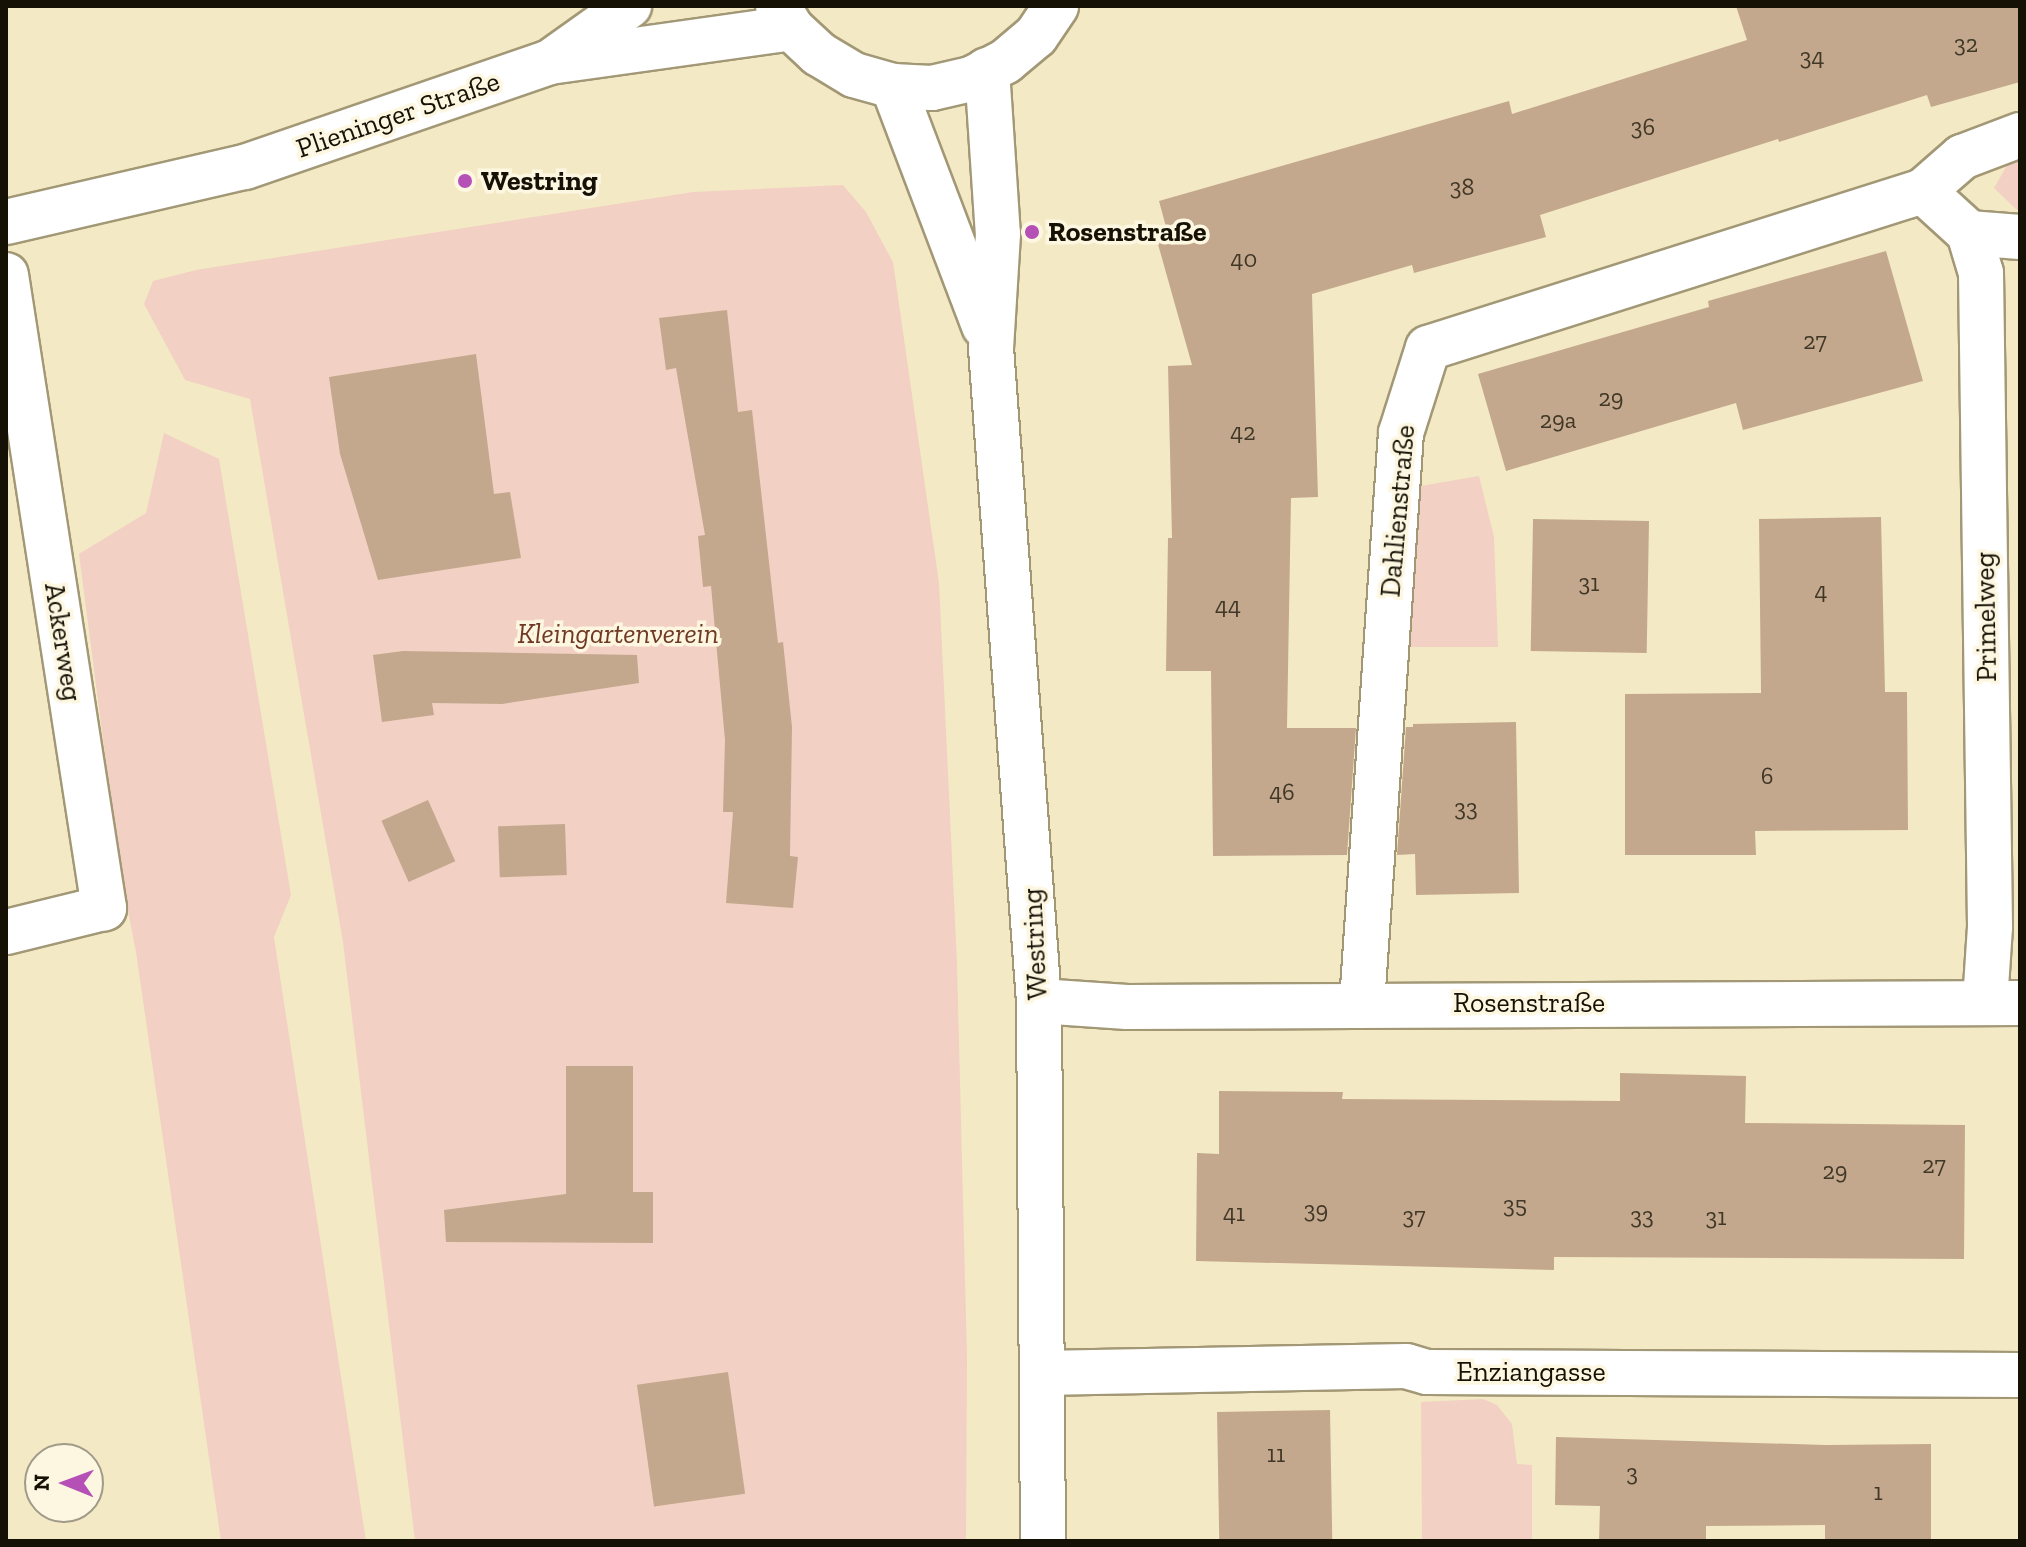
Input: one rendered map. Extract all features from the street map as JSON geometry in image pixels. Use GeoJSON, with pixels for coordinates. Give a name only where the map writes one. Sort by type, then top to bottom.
{"type":"FeatureCollection","features":[{"type":"Feature","properties":{"kind":"street","name":"Plieninger Straße"},"geometry":{"type":"LineString","coordinates":[[550,62],[629,6]]}},
{"type":"Feature","properties":{"kind":"street","name":"Plieninger Straße"},"geometry":{"type":"LineString","coordinates":[[6,222],[245,167],[550,62],[785,17],[819,54],[854,75],[893,86],[932,88],[971,79],[1006,61],[1036,36],[1056,6]]}},
{"type":"Feature","properties":{"kind":"street","name":"Westring"},"geometry":{"type":"LineString","coordinates":[[987,70],[998,234],[991,348],[1039,1001],[1043,1541]]}},
{"type":"Feature","properties":{"kind":"street","name":"Westring"},"geometry":{"type":"LineString","coordinates":[[893,86],[991,348]]}},
{"type":"Feature","properties":{"kind":"street","name":"Dahlienstraße"},"geometry":{"type":"LineString","coordinates":[[1362,1003],[1401,433],[1428,348],[1923,191],[1962,157],[2020,135]]}},
{"type":"Feature","properties":{"kind":"street"},"geometry":{"type":"LineString","coordinates":[[1923,191],[1969,233],[2020,237]]}},
{"type":"Feature","properties":{"kind":"street","name":"Primelweg"},"geometry":{"type":"LineString","coordinates":[[1969,233],[1981,273],[1990,927],[2002,1003]]}},
{"type":"Feature","properties":{"kind":"street","name":"Ackerweg"},"geometry":{"type":"LineString","coordinates":[[6,275],[104,908],[6,932]]}},
{"type":"Feature","properties":{"kind":"street","name":"Rosenstraße"},"geometry":{"type":"LineString","coordinates":[[1039,1001],[1127,1007],[1362,1003],[2002,1003]]}},
{"type":"Feature","properties":{"kind":"street","name":"Enziangasse"},"geometry":{"type":"LineString","coordinates":[[1042,1373],[1406,1366],[1427,1372],[2020,1375]]}},
{"type":"Feature","properties":{"kind":"green space"},"geometry":{"type":"Polygon","coordinates":[[[2020,157],[2020,209],[2017,210],[1994,188],[2009,162],[2020,157]]]}},
{"type":"Feature","properties":{"kind":"green space","name":"Kleingartenverein"},"geometry":{"type":"Polygon","coordinates":[[[843,185],[866,212],[893,262],[939,583],[957,963],[967,1358],[966,1541],[415,1541],[343,942],[250,399],[185,380],[144,304],[153,281],[196,270],[693,192],[843,185]]]}},
{"type":"Feature","properties":{"kind":"green space"},"geometry":{"type":"Polygon","coordinates":[[[164,433],[219,459],[291,895],[274,937],[366,1541],[221,1541],[136,952],[120,870],[79,554],[146,513],[164,433]]]}},
{"type":"Feature","properties":{"kind":"green space"},"geometry":{"type":"Polygon","coordinates":[[[1479,476],[1494,537],[1498,647],[1406,647],[1415,487],[1479,476]]]}},
{"type":"Feature","properties":{"kind":"green space"},"geometry":{"type":"Polygon","coordinates":[[[1483,1399],[1497,1405],[1512,1424],[1517,1464],[1532,1465],[1532,1541],[1422,1541],[1421,1402],[1483,1399]]]}},
{"type":"Feature","properties":{"kind":"building"},"geometry":{"type":"Polygon","coordinates":[[[1736,6],[2020,6],[2020,82],[1931,107],[1927,95],[1779,142],[1778,139],[1540,215],[1546,237],[1414,273],[1412,265],[1312,294],[1318,497],[1291,498],[1287,728],[1356,728],[1347,855],[1213,856],[1211,671],[1166,671],[1168,538],[1172,538],[1168,366],[1192,365],[1154,230],[1166,227],[1159,201],[1509,101],[1512,114],[1747,40],[1736,6]]]}},
{"type":"Feature","properties":{"kind":"building"},"geometry":{"type":"Polygon","coordinates":[[[1886,251],[1923,381],[1743,430],[1736,403],[1506,471],[1478,374],[1709,307],[1708,301],[1886,251]]]}},
{"type":"Feature","properties":{"kind":"building"},"geometry":{"type":"Polygon","coordinates":[[[727,310],[738,412],[752,410],[778,643],[783,642],[792,727],[790,856],[798,857],[793,908],[726,903],[733,812],[723,812],[725,740],[711,586],[703,587],[698,536],[705,535],[676,368],[666,370],[659,318],[727,310]]]}},
{"type":"Feature","properties":{"kind":"building"},"geometry":{"type":"Polygon","coordinates":[[[476,354],[494,494],[510,492],[521,558],[378,580],[340,454],[329,377],[476,354]]]}},
{"type":"Feature","properties":{"kind":"building"},"geometry":{"type":"Polygon","coordinates":[[[1881,517],[1885,692],[1907,692],[1908,830],[1755,831],[1756,855],[1625,855],[1625,694],[1761,693],[1759,519],[1881,517]]]}},
{"type":"Feature","properties":{"kind":"building"},"geometry":{"type":"Polygon","coordinates":[[[1533,519],[1649,521],[1647,653],[1531,651],[1533,519]]]}},
{"type":"Feature","properties":{"kind":"building"},"geometry":{"type":"Polygon","coordinates":[[[403,651],[637,655],[639,683],[502,704],[432,703],[434,715],[382,722],[373,655],[403,651]]]}},
{"type":"Feature","properties":{"kind":"building"},"geometry":{"type":"Polygon","coordinates":[[[1516,722],[1519,893],[1416,895],[1415,854],[1397,855],[1406,727],[1413,727],[1413,724],[1516,722]]]}},
{"type":"Feature","properties":{"kind":"building"},"geometry":{"type":"Polygon","coordinates":[[[428,800],[455,861],[409,882],[381,821],[428,800]]]}},
{"type":"Feature","properties":{"kind":"building"},"geometry":{"type":"Polygon","coordinates":[[[565,824],[567,875],[500,877],[498,826],[565,824]]]}},
{"type":"Feature","properties":{"kind":"building"},"geometry":{"type":"Polygon","coordinates":[[[566,1066],[633,1066],[633,1192],[653,1192],[653,1243],[446,1242],[444,1210],[566,1194],[566,1066]]]}},
{"type":"Feature","properties":{"kind":"building"},"geometry":{"type":"Polygon","coordinates":[[[1620,1073],[1746,1076],[1745,1123],[1965,1125],[1964,1259],[1554,1257],[1554,1270],[1196,1261],[1197,1153],[1219,1154],[1219,1091],[1343,1092],[1342,1099],[1620,1101],[1620,1073]]]}},
{"type":"Feature","properties":{"kind":"building"},"geometry":{"type":"Polygon","coordinates":[[[728,1372],[745,1494],[654,1507],[637,1385],[728,1372]]]}},
{"type":"Feature","properties":{"kind":"building"},"geometry":{"type":"Polygon","coordinates":[[[1330,1410],[1332,1541],[1219,1541],[1217,1412],[1330,1410]]]}},
{"type":"Feature","properties":{"kind":"building"},"geometry":{"type":"Polygon","coordinates":[[[1556,1437],[1826,1445],[1931,1444],[1931,1539],[1825,1540],[1825,1525],[1706,1526],[1706,1541],[1599,1541],[1600,1506],[1555,1505],[1556,1437]]]}},
{"type":"Feature","properties":{"kind":"place","name":"Westring"},"geometry":{"type":"Point","coordinates":[465,181]}},
{"type":"Feature","properties":{"kind":"place","name":"Rosenstraße"},"geometry":{"type":"Point","coordinates":[1032,232]}}]}
